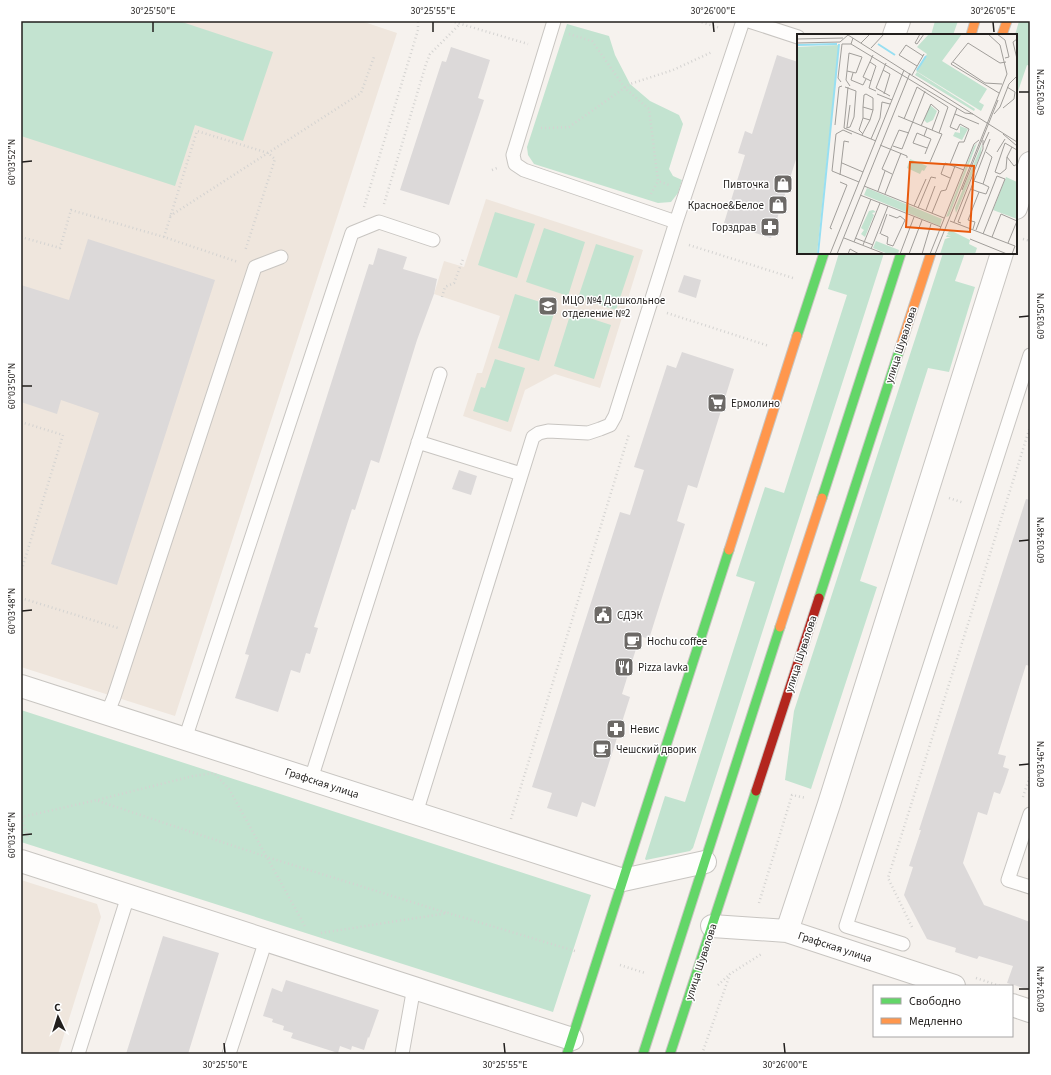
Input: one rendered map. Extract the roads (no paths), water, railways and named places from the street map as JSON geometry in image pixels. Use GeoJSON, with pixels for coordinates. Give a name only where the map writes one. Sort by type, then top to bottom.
{"type":"FeatureCollection","features":[{"type":"Feature","properties":{"kind":"street"},"geometry":{"type":"LineString","coordinates":[[894,34],[899,21]]}},
{"type":"Feature","properties":{"kind":"street"},"geometry":{"type":"LineString","coordinates":[[971,34],[975,21]]}},
{"type":"Feature","properties":{"kind":"street"},"geometry":{"type":"LineString","coordinates":[[1002,34],[1007,21]]}},
{"type":"Feature","properties":{"kind":"street"},"geometry":{"type":"LineString","coordinates":[[1017,205],[1030,163]]}},
{"type":"Feature","properties":{"kind":"street"},"geometry":{"type":"LineString","coordinates":[[25,853],[128,896],[414,987],[569,1046],[824,254]]}},
{"type":"Feature","properties":{"kind":"street"},"geometry":{"type":"LineString","coordinates":[[643,1054],[901,254]]}},
{"type":"Feature","properties":{"kind":"street","name":"улица Шувалова"},"geometry":{"type":"LineString","coordinates":[[670,1054],[931,254]]}},
{"type":"Feature","properties":{"kind":"street"},"geometry":{"type":"LineString","coordinates":[[787,931],[829,804],[1002,254]]}},
{"type":"Feature","properties":{"kind":"street","name":"Графская улица"},"geometry":{"type":"LineString","coordinates":[[21,686],[623,880]]}},
{"type":"Feature","properties":{"kind":"street"},"geometry":{"type":"LineString","coordinates":[[623,880],[705,862]]}},
{"type":"Feature","properties":{"kind":"street","name":"Графская улица"},"geometry":{"type":"LineString","coordinates":[[712,926],[787,931],[963,982]]}},
{"type":"Feature","properties":{"kind":"street"},"geometry":{"type":"LineString","coordinates":[[1013,1005],[1030,1011]]}},
{"type":"Feature","properties":{"kind":"lane"},"geometry":{"type":"LineString","coordinates":[[416,813],[533,437],[539,433],[548,431],[588,433],[610,425],[615,416],[676,222],[742,21]]}},
{"type":"Feature","properties":{"kind":"lane"},"geometry":{"type":"LineString","coordinates":[[749,21],[797,37]]}},
{"type":"Feature","properties":{"kind":"lane"},"geometry":{"type":"LineString","coordinates":[[553,25],[513,154],[516,164],[524,170],[676,222]]}},
{"type":"Feature","properties":{"kind":"lane"},"geometry":{"type":"LineString","coordinates":[[185,739],[352,233],[379,222],[433,240]]}},
{"type":"Feature","properties":{"kind":"lane"},"geometry":{"type":"LineString","coordinates":[[107,714],[256,267],[281,257]]}},
{"type":"Feature","properties":{"kind":"lane"},"geometry":{"type":"LineString","coordinates":[[902,944],[846,926],[1028,369],[1030,355]]}},
{"type":"Feature","properties":{"kind":"lane"},"geometry":{"type":"LineString","coordinates":[[311,779],[440,374]]}},
{"type":"Feature","properties":{"kind":"lane"},"geometry":{"type":"LineString","coordinates":[[418,442],[521,474]]}},
{"type":"Feature","properties":{"kind":"lane"},"geometry":{"type":"LineString","coordinates":[[1030,814],[1008,880],[1030,887]]}},
{"type":"Feature","properties":{"kind":"lane"},"geometry":{"type":"LineString","coordinates":[[78,1054],[128,896]]}},
{"type":"Feature","properties":{"kind":"lane"},"geometry":{"type":"LineString","coordinates":[[229,1054],[266,940]]}},
{"type":"Feature","properties":{"kind":"lane"},"geometry":{"type":"LineString","coordinates":[[402,1054],[414,987]]}},
{"type":"Feature","properties":{"kind":"place","name":"Пивточка"},"geometry":{"type":"Point","coordinates":[783,184]}},
{"type":"Feature","properties":{"kind":"place","name":"Красное&Белое"},"geometry":{"type":"Point","coordinates":[778,205]}},
{"type":"Feature","properties":{"kind":"place","name":"Горздрав"},"geometry":{"type":"Point","coordinates":[770,227]}},
{"type":"Feature","properties":{"kind":"place","name":"МЦО №4 Дошкольное отделение №2"},"geometry":{"type":"Point","coordinates":[548,306]}},
{"type":"Feature","properties":{"kind":"place","name":"Ермолино"},"geometry":{"type":"Point","coordinates":[717,403]}},
{"type":"Feature","properties":{"kind":"place","name":"СДЭК"},"geometry":{"type":"Point","coordinates":[603,615]}},
{"type":"Feature","properties":{"kind":"place","name":"Hochu coffee"},"geometry":{"type":"Point","coordinates":[633,641]}},
{"type":"Feature","properties":{"kind":"place","name":"Pizza lavka"},"geometry":{"type":"Point","coordinates":[624,667]}},
{"type":"Feature","properties":{"kind":"place","name":"Невис"},"geometry":{"type":"Point","coordinates":[616,729]}},
{"type":"Feature","properties":{"kind":"place","name":"Чешский дворик"},"geometry":{"type":"Point","coordinates":[602,749]}}]}
